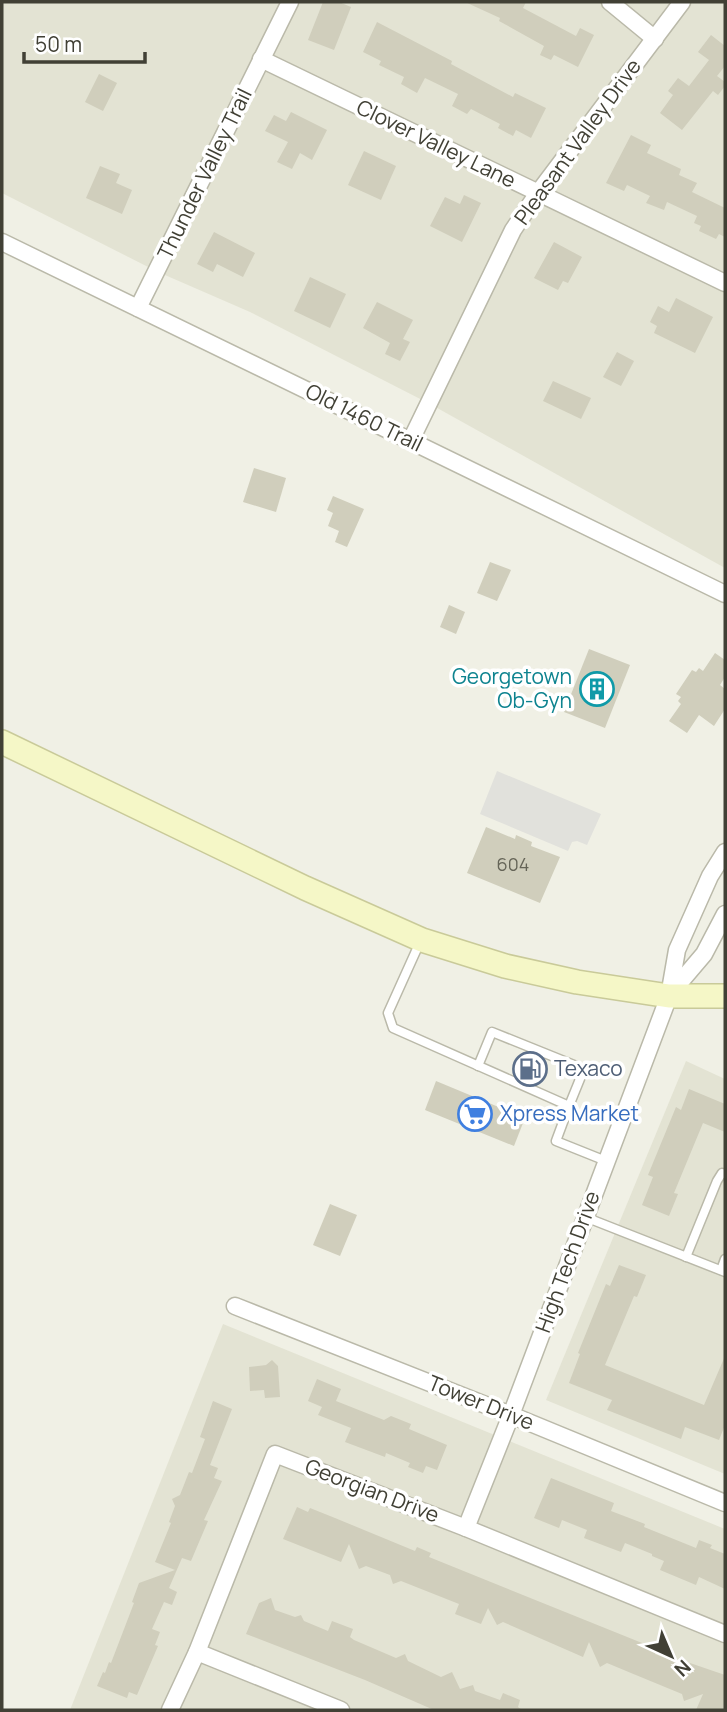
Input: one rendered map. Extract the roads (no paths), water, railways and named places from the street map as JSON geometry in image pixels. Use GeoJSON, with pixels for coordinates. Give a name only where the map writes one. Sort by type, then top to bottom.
{"type":"FeatureCollection","features":[{"type":"Feature","properties":{"kind":"main road"},"geometry":{"type":"LineString","coordinates":[[2,742],[306,888],[422,940],[505,966],[578,982],[669,996],[725,996]]}},
{"type":"Feature","properties":{"kind":"street","name":"Thunder Valley Trail"},"geometry":{"type":"LineString","coordinates":[[138,308],[290,2]]}},
{"type":"Feature","properties":{"kind":"street"},"geometry":{"type":"LineString","coordinates":[[610,2],[655,39]]}},
{"type":"Feature","properties":{"kind":"street","name":"Pleasant Valley Drive"},"geometry":{"type":"LineString","coordinates":[[411,440],[513,230],[682,2]]}},
{"type":"Feature","properties":{"kind":"street","name":"Clover Valley Lane"},"geometry":{"type":"LineString","coordinates":[[261,59],[725,283]]}},
{"type":"Feature","properties":{"kind":"street","name":"Old 1460 Trail"},"geometry":{"type":"LineString","coordinates":[[2,242],[725,594]]}},
{"type":"Feature","properties":{"kind":"street","name":"High Tech Drive"},"geometry":{"type":"LineString","coordinates":[[466,1528],[669,996],[677,950],[710,876],[725,852]]}},
{"type":"Feature","properties":{"kind":"street","name":"High Tech Drive"},"geometry":{"type":"LineString","coordinates":[[669,996],[704,954],[725,914]]}},
{"type":"Feature","properties":{"kind":"street","name":"Tower Drive"},"geometry":{"type":"LineString","coordinates":[[236,1306],[725,1503]]}},
{"type":"Feature","properties":{"kind":"street","name":"Georgian Drive"},"geometry":{"type":"LineString","coordinates":[[170,1710],[197,1652],[275,1454],[466,1528],[725,1634]]}},
{"type":"Feature","properties":{"kind":"street"},"geometry":{"type":"LineString","coordinates":[[197,1652],[341,1710]]}},
{"type":"Feature","properties":{"kind":"lane"},"geometry":{"type":"LineString","coordinates":[[422,940],[388,1013],[393,1028],[569,1106]]}},
{"type":"Feature","properties":{"kind":"lane"},"geometry":{"type":"LineString","coordinates":[[478,1066],[492,1032],[584,1069],[556,1141],[606,1160]]}},
{"type":"Feature","properties":{"kind":"lane"},"geometry":{"type":"LineString","coordinates":[[686,1257],[717,1181],[722,1173],[725,1174]]}},
{"type":"Feature","properties":{"kind":"lane"},"geometry":{"type":"LineString","coordinates":[[584,1217],[723,1271],[725,1259]]}},
{"type":"Feature","properties":{"kind":"place","name":"Georgetown Ob-Gyn"},"geometry":{"type":"Point","coordinates":[597,689]}},
{"type":"Feature","properties":{"kind":"place","name":"Texaco"},"geometry":{"type":"Point","coordinates":[530,1069]}},
{"type":"Feature","properties":{"kind":"place","name":"Xpress Market"},"geometry":{"type":"Point","coordinates":[475,1114]}}]}
